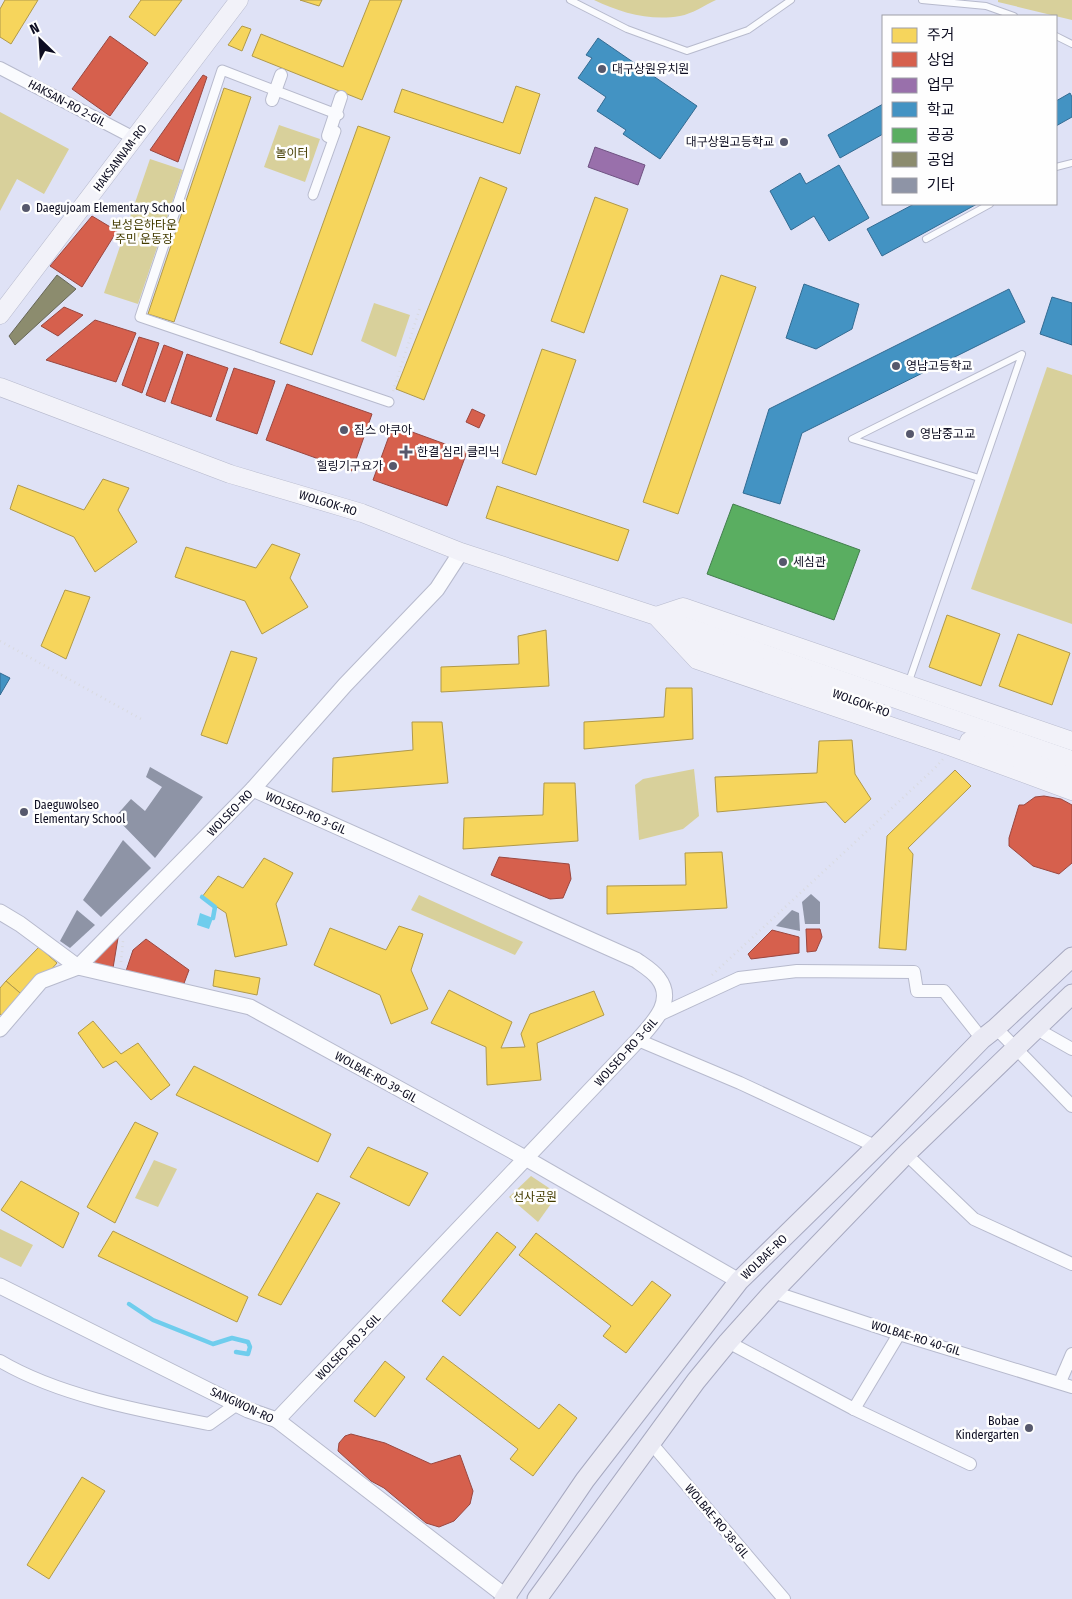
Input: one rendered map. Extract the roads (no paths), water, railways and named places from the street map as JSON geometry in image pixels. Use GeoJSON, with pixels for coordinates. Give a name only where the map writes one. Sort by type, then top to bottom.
{"type":"FeatureCollection","features":[{"type":"Feature","properties":{"kind":"main road","name":"HAKSANNAM-RO"},"geometry":{"type":"LineString","coordinates":[[0,315],[239,0]]}},
{"type":"Feature","properties":{"kind":"main road","name":"WOLGOK-RO"},"geometry":{"type":"LineString","coordinates":[[0,387],[230,474],[362,513],[461,552],[656,616],[699,645],[909,712],[1072,760]]}},
{"type":"Feature","properties":{"kind":"main road"},"geometry":{"type":"LineString","coordinates":[[1072,741],[682,607],[656,616],[696,660],[952,747],[1072,791]]}},
{"type":"Feature","properties":{"kind":"main road","name":"WOLGOK-RO"},"geometry":{"type":"LineString","coordinates":[[909,712],[1072,777]]}},
{"type":"Feature","properties":{"kind":"main road","name":"WOLBAE-RO"},"geometry":{"type":"LineString","coordinates":[[506,1598],[591,1472],[739,1280],[989,1033],[1072,957]]}},
{"type":"Feature","properties":{"kind":"main road"},"geometry":{"type":"LineString","coordinates":[[538,1599],[696,1381],[728,1342],[773,1292],[906,1154],[1072,994]]}},
{"type":"Feature","properties":{"kind":"street","name":"HAKSAN-RO 2-GIL"},"geometry":{"type":"LineString","coordinates":[[0,68],[134,138]]}},
{"type":"Feature","properties":{"kind":"street"},"geometry":{"type":"LineString","coordinates":[[313,195],[341,116],[222,70],[140,317],[389,402]]}},
{"type":"Feature","properties":{"kind":"street"},"geometry":{"type":"LineString","coordinates":[[272,100],[281,76]]}},
{"type":"Feature","properties":{"kind":"street"},"geometry":{"type":"LineString","coordinates":[[328,136],[341,97]]}},
{"type":"Feature","properties":{"kind":"street","name":"WOLSEO-RO"},"geometry":{"type":"LineString","coordinates":[[0,1029],[40,981],[78,967],[253,789],[345,685],[437,589],[461,552]]}},
{"type":"Feature","properties":{"kind":"street","name":"WOLSEO-RO 3-GIL"},"geometry":{"type":"LineString","coordinates":[[253,789],[636,960],[658,978],[665,997],[661,1014],[638,1040],[277,1420]]}},
{"type":"Feature","properties":{"kind":"street","name":"WOLBAE-RO 39-GIL"},"geometry":{"type":"LineString","coordinates":[[0,912],[20,924],[78,967],[250,1007],[527,1159],[739,1280]]}},
{"type":"Feature","properties":{"kind":"street"},"geometry":{"type":"LineString","coordinates":[[661,1014],[739,978],[797,971],[914,972],[917,990],[944,991],[989,1033],[1015,1048],[1072,1106]]}},
{"type":"Feature","properties":{"kind":"street"},"geometry":{"type":"LineString","coordinates":[[1035,1028],[1072,1049]]}},
{"type":"Feature","properties":{"kind":"street"},"geometry":{"type":"LineString","coordinates":[[638,1040],[740,1083],[875,1146]]}},
{"type":"Feature","properties":{"kind":"street"},"geometry":{"type":"LineString","coordinates":[[906,1154],[974,1219],[1072,1264]]}},
{"type":"Feature","properties":{"kind":"street","name":"SANGWON-RO"},"geometry":{"type":"LineString","coordinates":[[0,1286],[237,1404],[277,1420],[506,1598]]}},
{"type":"Feature","properties":{"kind":"street","name":"WOLBAE-RO 40-GIL"},"geometry":{"type":"LineString","coordinates":[[773,1292],[899,1334],[1066,1384],[1072,1354]]}},
{"type":"Feature","properties":{"kind":"street"},"geometry":{"type":"LineString","coordinates":[[854,1408],[899,1334]]}},
{"type":"Feature","properties":{"kind":"street"},"geometry":{"type":"LineString","coordinates":[[728,1342],[854,1408],[970,1464]]}},
{"type":"Feature","properties":{"kind":"street"},"geometry":{"type":"LineString","coordinates":[[0,1361],[25,1376],[101,1399],[209,1424],[237,1404]]}},
{"type":"Feature","properties":{"kind":"street","name":"WOLBAE-RO 38-GIL"},"geometry":{"type":"LineString","coordinates":[[651,1443],[784,1599]]}},
{"type":"Feature","properties":{"kind":"lane"},"geometry":{"type":"LineString","coordinates":[[570,0],[627,29],[687,52],[748,30],[791,0]]}},
{"type":"Feature","properties":{"kind":"lane"},"geometry":{"type":"LineString","coordinates":[[922,0],[986,6],[1011,15]]}},
{"type":"Feature","properties":{"kind":"lane"},"geometry":{"type":"LineString","coordinates":[[1057,36],[1072,44]]}},
{"type":"Feature","properties":{"kind":"lane"},"geometry":{"type":"LineString","coordinates":[[1057,167],[1072,163]]}},
{"type":"Feature","properties":{"kind":"lane"},"geometry":{"type":"LineString","coordinates":[[926,239],[988,205]]}},
{"type":"Feature","properties":{"kind":"lane"},"geometry":{"type":"LineString","coordinates":[[908,685],[1022,354],[852,439],[979,478]]}},
{"type":"Feature","properties":{"kind":"water"},"geometry":{"type":"Polygon","coordinates":[[[200,913],[213,918],[209,929],[197,925],[200,913]]]}},
{"type":"Feature","properties":{"kind":"waterway"},"geometry":{"type":"LineString","coordinates":[[202,897],[215,907],[213,918]]}},
{"type":"Feature","properties":{"kind":"waterway"},"geometry":{"type":"LineString","coordinates":[[129,1304],[153,1320],[213,1344],[232,1338],[248,1342],[250,1347],[248,1354],[236,1352]]}},
{"type":"Feature","properties":{"kind":"place","name":"대구상원유치원"},"geometry":{"type":"Point","coordinates":[602,69]}},
{"type":"Feature","properties":{"kind":"place","name":"대구상원고등학교"},"geometry":{"type":"Point","coordinates":[784,142]}},
{"type":"Feature","properties":{"kind":"place","name":"Daegujoam Elementary School"},"geometry":{"type":"Point","coordinates":[26,208]}},
{"type":"Feature","properties":{"kind":"place","name":"영남고등학교"},"geometry":{"type":"Point","coordinates":[896,366]}},
{"type":"Feature","properties":{"kind":"place","name":"짐스 아쿠아"},"geometry":{"type":"Point","coordinates":[344,430]}},
{"type":"Feature","properties":{"kind":"place","name":"영남중고교"},"geometry":{"type":"Point","coordinates":[910,434]}},
{"type":"Feature","properties":{"kind":"place","name":"한결 심리 클리닉"},"geometry":{"type":"Point","coordinates":[406,452]}},
{"type":"Feature","properties":{"kind":"place","name":"힐링기구요가"},"geometry":{"type":"Point","coordinates":[393,466]}},
{"type":"Feature","properties":{"kind":"place","name":"세심관"},"geometry":{"type":"Point","coordinates":[783,562]}},
{"type":"Feature","properties":{"kind":"place","name":"Daeguwolseo Elementary School"},"geometry":{"type":"Point","coordinates":[24,812]}},
{"type":"Feature","properties":{"kind":"place","name":"Bobae Kindergarten"},"geometry":{"type":"Point","coordinates":[1029,1428]}},
{"type":"Feature","properties":{"kind":"park label","name":"놀이터"},"geometry":{"type":"Point","coordinates":[292,153]}},
{"type":"Feature","properties":{"kind":"park label","name":"보성은하타운 주민 운동장"},"geometry":{"type":"Point","coordinates":[144,232]}},
{"type":"Feature","properties":{"kind":"park label","name":"선사공원"},"geometry":{"type":"Point","coordinates":[535,1197]}}]}
